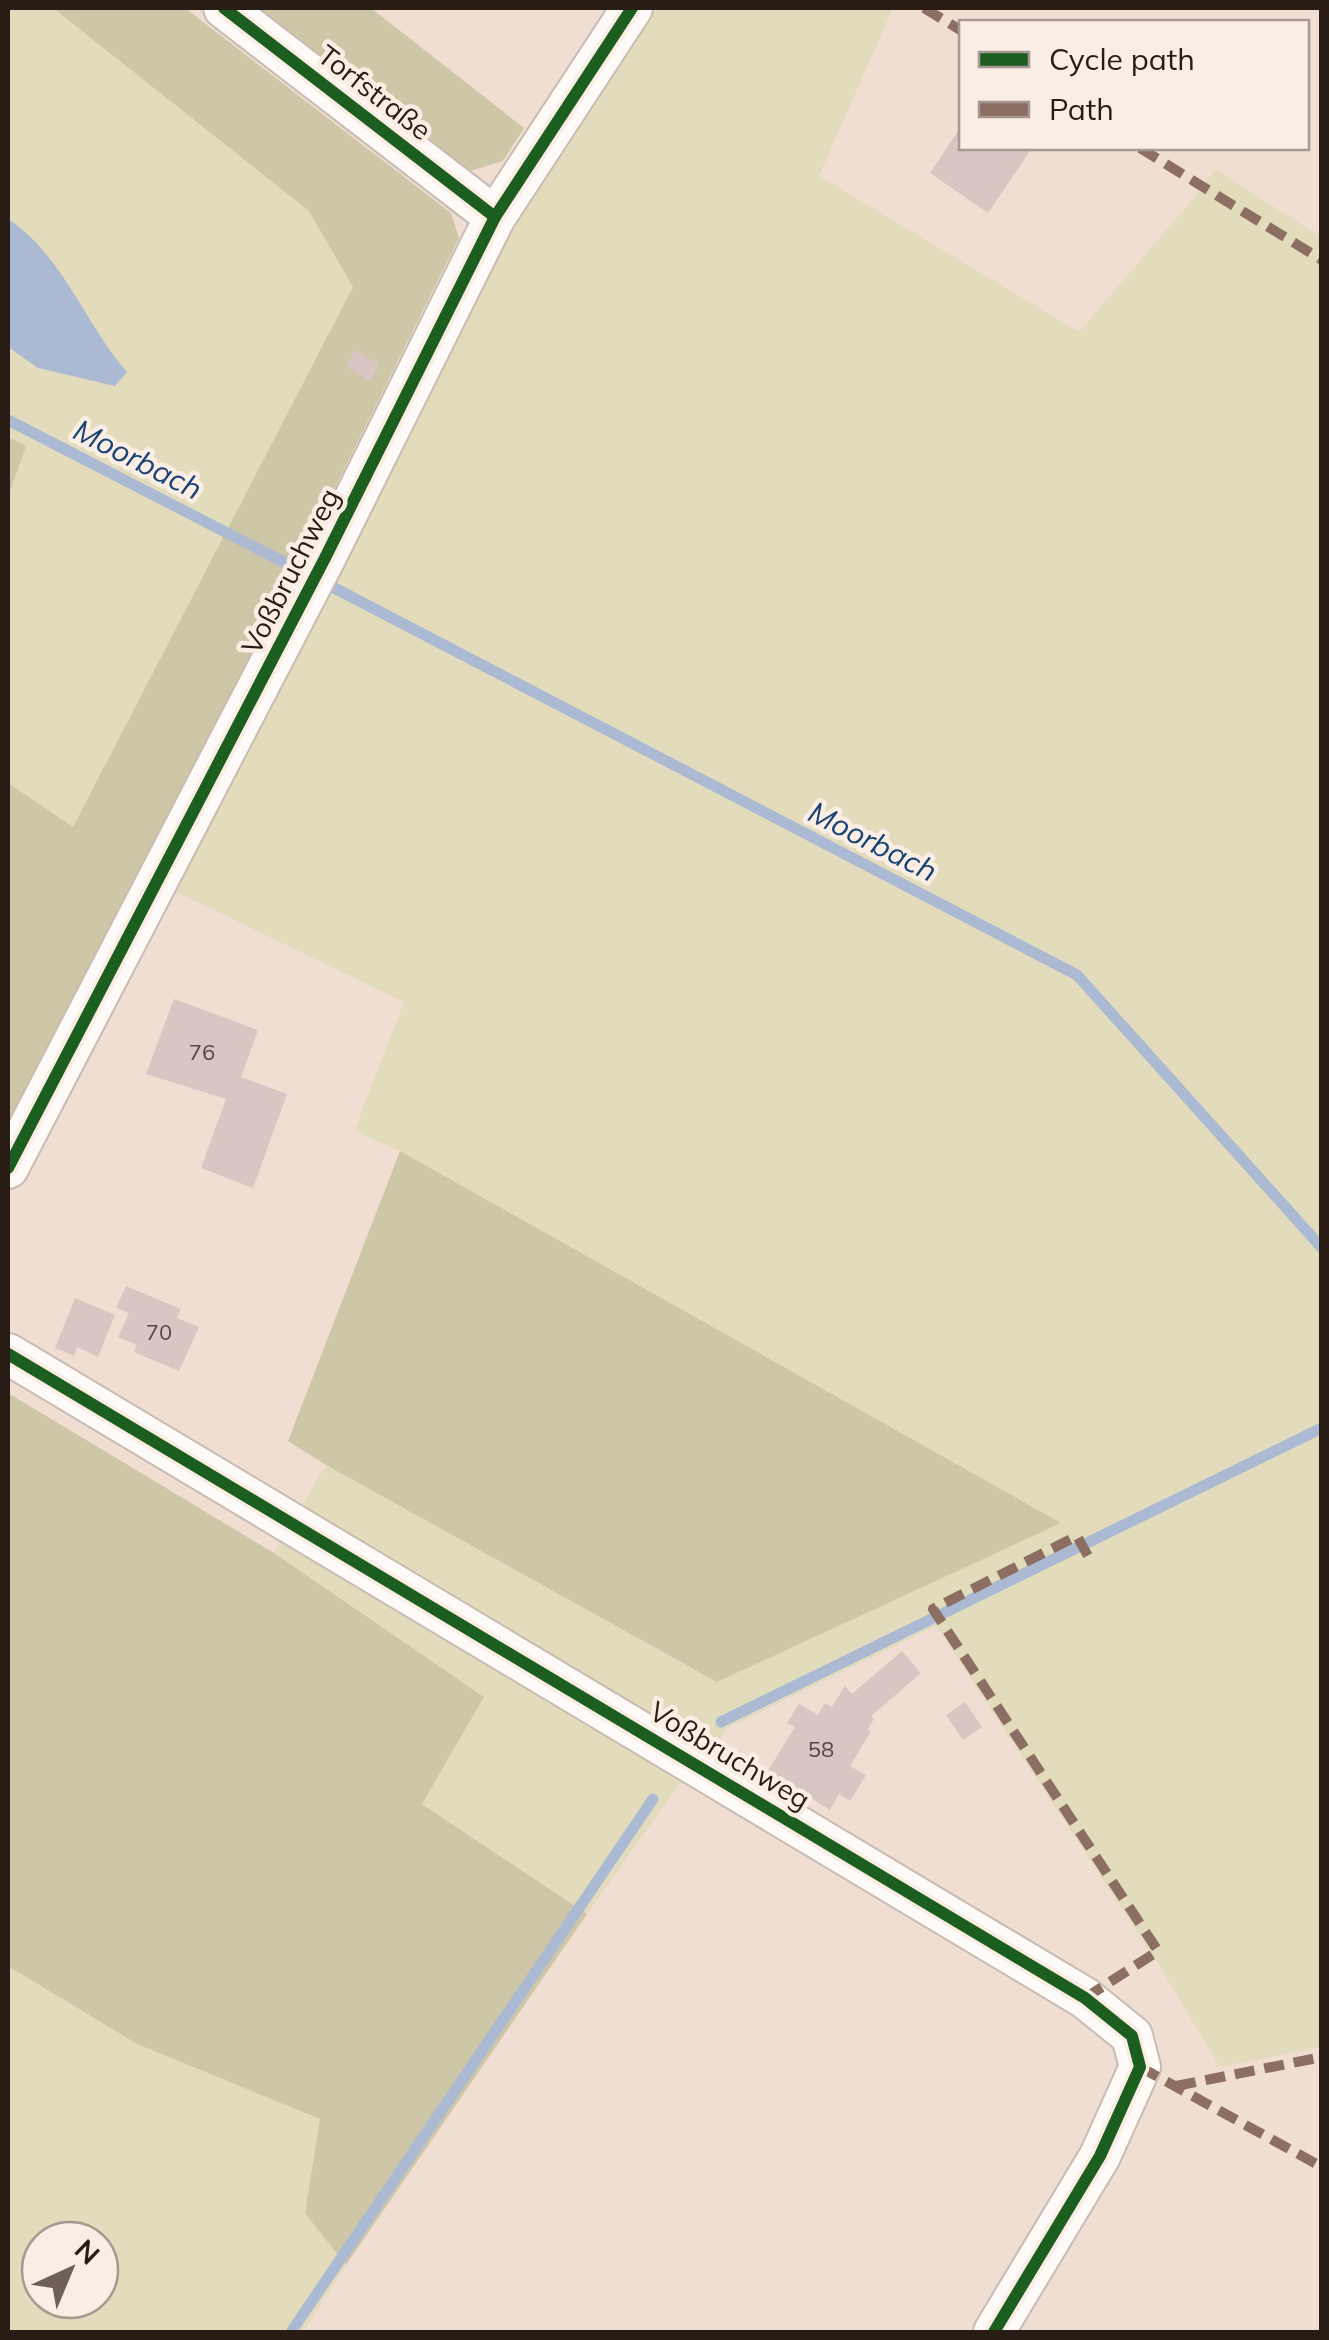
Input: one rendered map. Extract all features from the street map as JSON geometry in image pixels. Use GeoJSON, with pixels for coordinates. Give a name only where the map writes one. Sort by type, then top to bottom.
{"type":"FeatureCollection","features":[{"type":"Feature","properties":{"kind":"street","name":"Torfstraße"},"geometry":{"type":"LineString","coordinates":[[224,8],[495,217]]}},
{"type":"Feature","properties":{"kind":"street","name":"Voßbruchweg"},"geometry":{"type":"LineString","coordinates":[[8,1168],[325,558],[495,217],[632,8]]}},
{"type":"Feature","properties":{"kind":"street","name":"Voßbruchweg"},"geometry":{"type":"LineString","coordinates":[[8,1354],[1086,1998],[1132,2036],[1140,2067],[1100,2156],[994,2332]]}},
{"type":"Feature","properties":{"kind":"shaded area"},"geometry":{"type":"Polygon","coordinates":[[[8,8],[53,8],[309,211],[354,287],[73,828],[8,783],[8,497],[25,446],[8,437],[8,8]]]}},
{"type":"Feature","properties":{"kind":"shaded area"},"geometry":{"type":"Polygon","coordinates":[[[53,8],[185,8],[451,213],[459,238],[8,1146],[8,783],[73,827],[353,287],[309,211],[53,8]]]}},
{"type":"Feature","properties":{"kind":"shaded area"},"geometry":{"type":"Polygon","coordinates":[[[258,8],[371,8],[524,128],[503,161],[467,172],[258,8]]]}},
{"type":"Feature","properties":{"kind":"shaded area"},"geometry":{"type":"Polygon","coordinates":[[[653,8],[893,8],[819,176],[1079,332],[1215,169],[1321,237],[1321,2047],[1220,2067],[1160,1967],[936,1626],[726,1729],[694,1788],[680,1783],[587,1914],[422,1804],[484,1697],[274,1553],[326,1465],[717,1682],[400,1151],[354,1131],[404,1002],[162,885],[514,226],[653,8]]]}},
{"type":"Feature","properties":{"kind":"shaded area"},"geometry":{"type":"Polygon","coordinates":[[[8,437],[26,446],[8,497],[8,437]]]}},
{"type":"Feature","properties":{"kind":"shaded area"},"geometry":{"type":"Polygon","coordinates":[[[400,1151],[1061,1523],[717,1682],[326,1465],[288,1441],[400,1151]]]}},
{"type":"Feature","properties":{"kind":"shaded area"},"geometry":{"type":"Polygon","coordinates":[[[8,1393],[274,1553],[484,1697],[422,1804],[587,1914],[346,2265],[305,2213],[320,2119],[137,2044],[8,1966],[8,1393]]]}},
{"type":"Feature","properties":{"kind":"shaded area"},"geometry":{"type":"Polygon","coordinates":[[[8,1966],[137,2044],[321,2119],[305,2212],[346,2265],[303,2332],[8,2332],[8,1966]]]}},
{"type":"Feature","properties":{"kind":"water"},"geometry":{"type":"Polygon","coordinates":[[[8,219],[27,234],[58,270],[127,372],[115,386],[38,368],[8,347],[8,219]]]}},
{"type":"Feature","properties":{"kind":"building"},"geometry":{"type":"Polygon","coordinates":[[[959,130],[959,150],[1031,150],[988,213],[930,173],[959,130]]]}},
{"type":"Feature","properties":{"kind":"building"},"geometry":{"type":"Polygon","coordinates":[[[355,350],[379,364],[370,381],[346,367],[355,350]]]}},
{"type":"Feature","properties":{"kind":"building"},"geometry":{"type":"Polygon","coordinates":[[[174,999],[258,1030],[241,1077],[287,1094],[253,1188],[201,1168],[226,1099],[146,1074],[174,999]]]}},
{"type":"Feature","properties":{"kind":"building"},"geometry":{"type":"Polygon","coordinates":[[[126,1286],[181,1309],[177,1318],[199,1327],[179,1371],[134,1352],[137,1345],[118,1337],[129,1313],[116,1308],[126,1286]]]}},
{"type":"Feature","properties":{"kind":"building"},"geometry":{"type":"Polygon","coordinates":[[[75,1298],[115,1315],[98,1357],[77,1347],[74,1356],[55,1348],[75,1298]]]}},
{"type":"Feature","properties":{"kind":"building"},"geometry":{"type":"Polygon","coordinates":[[[902,1651],[921,1673],[871,1716],[874,1719],[867,1730],[871,1731],[850,1766],[866,1775],[850,1801],[839,1794],[830,1810],[768,1771],[795,1727],[787,1723],[799,1704],[818,1715],[825,1703],[832,1707],[845,1686],[852,1694],[902,1651]]]}},
{"type":"Feature","properties":{"kind":"building"},"geometry":{"type":"Polygon","coordinates":[[[965,1702],[982,1727],[963,1740],[946,1715],[965,1702]]]}},
{"type":"Feature","properties":{"kind":"waterway","name":"Moorbach"},"geometry":{"type":"LineString","coordinates":[[8,420],[299,570]]}},
{"type":"Feature","properties":{"kind":"waterway","name":"Moorbach"},"geometry":{"type":"LineString","coordinates":[[321,581],[1077,975],[1322,1248]]}},
{"type":"Feature","properties":{"kind":"waterway"},"geometry":{"type":"LineString","coordinates":[[721,1722],[1322,1428]]}},
{"type":"Feature","properties":{"kind":"waterway"},"geometry":{"type":"LineString","coordinates":[[291,2332],[653,1799]]}},
{"type":"Feature","properties":{"kind":"marked path"},"geometry":{"type":"LineString","coordinates":[[924,8],[959,29]]}},
{"type":"Feature","properties":{"kind":"marked path"},"geometry":{"type":"LineString","coordinates":[[1143,150],[1322,260]]}},
{"type":"Feature","properties":{"kind":"marked path"},"geometry":{"type":"LineString","coordinates":[[1085,1998],[1158,1951],[933,1609],[1077,1536],[1088,1556]]}},
{"type":"Feature","properties":{"kind":"marked path"},"geometry":{"type":"LineString","coordinates":[[1176,2086],[1322,2057]]}},
{"type":"Feature","properties":{"kind":"marked path"},"geometry":{"type":"LineString","coordinates":[[1140,2067],[1322,2167]]}},
{"type":"Feature","properties":{"kind":"cycle path"},"geometry":{"type":"LineString","coordinates":[[224,8],[495,217]]}},
{"type":"Feature","properties":{"kind":"cycle path"},"geometry":{"type":"LineString","coordinates":[[8,1168],[325,558],[495,217],[632,8]]}},
{"type":"Feature","properties":{"kind":"cycle path"},"geometry":{"type":"LineString","coordinates":[[8,1354],[1085,1998],[1132,2036],[1140,2067],[1100,2156],[994,2332]]}}]}
